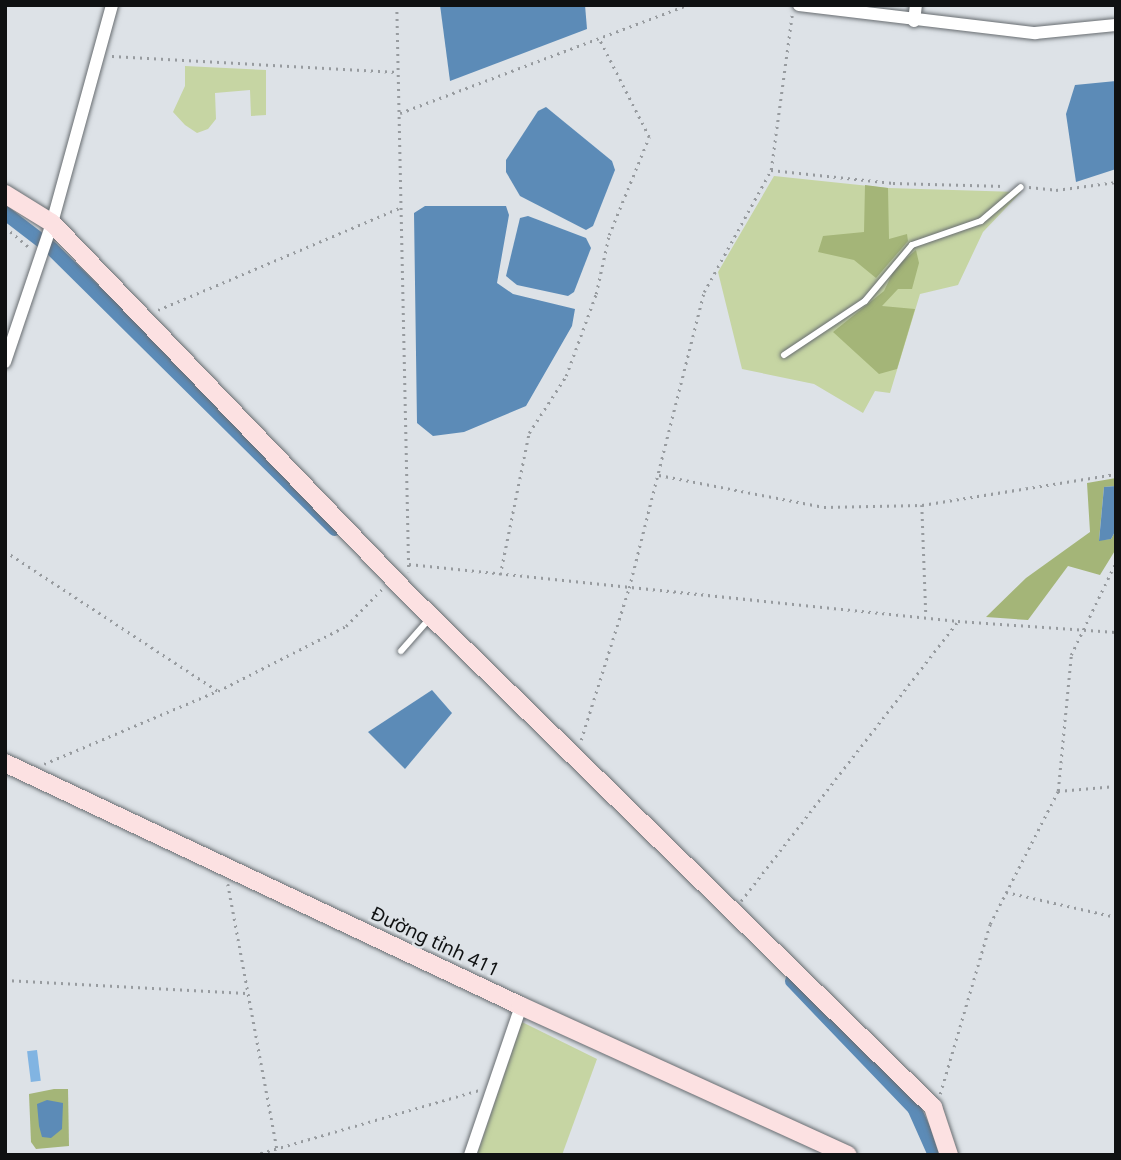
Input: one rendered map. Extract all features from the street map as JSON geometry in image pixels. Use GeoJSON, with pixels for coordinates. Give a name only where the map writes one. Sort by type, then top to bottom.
{"type":"FeatureCollection","features":[{"type":"Feature","properties":{"kind":"main road"},"geometry":{"type":"LineString","coordinates":[[5,194],[52,224],[410,595],[427,621],[576,756],[735,909],[933,1107],[950,1155]]}},
{"type":"Feature","properties":{"kind":"main road","name":"Đường tỉnh 411"},"geometry":{"type":"LineString","coordinates":[[5,763],[521,1006],[848,1155]]}},
{"type":"Feature","properties":{"kind":"street"},"geometry":{"type":"LineString","coordinates":[[5,362],[38,254],[52,224],[112,5]]}},
{"type":"Feature","properties":{"kind":"street"},"geometry":{"type":"LineString","coordinates":[[796,5],[914,21],[1035,33],[1116,24]]}},
{"type":"Feature","properties":{"kind":"street"},"geometry":{"type":"LineString","coordinates":[[914,21],[916,5]]}},
{"type":"Feature","properties":{"kind":"street"},"geometry":{"type":"LineString","coordinates":[[470,1155],[521,1006]]}},
{"type":"Feature","properties":{"kind":"lane"},"geometry":{"type":"LineString","coordinates":[[784,355],[865,301],[912,245],[981,221],[1021,187]]}},
{"type":"Feature","properties":{"kind":"lane"},"geometry":{"type":"LineString","coordinates":[[401,651],[427,621]]}},
{"type":"Feature","properties":{"kind":"path"},"geometry":{"type":"LineString","coordinates":[[397,5],[410,595]]}},
{"type":"Feature","properties":{"kind":"path"},"geometry":{"type":"LineString","coordinates":[[399,114],[688,5]]}},
{"type":"Feature","properties":{"kind":"path"},"geometry":{"type":"LineString","coordinates":[[576,756],[629,588],[704,292],[771,170],[796,5]]}},
{"type":"Feature","properties":{"kind":"path"},"geometry":{"type":"LineString","coordinates":[[500,575],[529,433],[566,376],[596,294],[609,235],[649,137],[599,39]]}},
{"type":"Feature","properties":{"kind":"path"},"geometry":{"type":"LineString","coordinates":[[97,55],[398,72]]}},
{"type":"Feature","properties":{"kind":"path"},"geometry":{"type":"LineString","coordinates":[[771,170],[892,183],[1056,190],[1116,182]]}},
{"type":"Feature","properties":{"kind":"path"},"geometry":{"type":"LineString","coordinates":[[140,317],[400,208]]}},
{"type":"Feature","properties":{"kind":"path"},"geometry":{"type":"LineString","coordinates":[[5,227],[38,254]]}},
{"type":"Feature","properties":{"kind":"path"},"geometry":{"type":"LineString","coordinates":[[658,474],[824,507],[922,505],[1116,474]]}},
{"type":"Feature","properties":{"kind":"path"},"geometry":{"type":"LineString","coordinates":[[922,505],[926,616]]}},
{"type":"Feature","properties":{"kind":"path"},"geometry":{"type":"LineString","coordinates":[[5,551],[218,691]]}},
{"type":"Feature","properties":{"kind":"path"},"geometry":{"type":"LineString","coordinates":[[933,1107],[945,1083],[990,924],[1058,791],[1071,655],[1080,631],[1116,562]]}},
{"type":"Feature","properties":{"kind":"path"},"geometry":{"type":"LineString","coordinates":[[409,564],[958,621],[1116,632]]}},
{"type":"Feature","properties":{"kind":"path"},"geometry":{"type":"LineString","coordinates":[[25,772],[218,691],[346,626],[393,578]]}},
{"type":"Feature","properties":{"kind":"path"},"geometry":{"type":"LineString","coordinates":[[735,909],[958,621]]}},
{"type":"Feature","properties":{"kind":"path"},"geometry":{"type":"LineString","coordinates":[[1058,791],[1116,786]]}},
{"type":"Feature","properties":{"kind":"path"},"geometry":{"type":"LineString","coordinates":[[232,870],[226,889],[278,1148]]}},
{"type":"Feature","properties":{"kind":"path"},"geometry":{"type":"LineString","coordinates":[[1005,892],[1116,917]]}},
{"type":"Feature","properties":{"kind":"path"},"geometry":{"type":"LineString","coordinates":[[5,980],[246,993]]}},
{"type":"Feature","properties":{"kind":"path"},"geometry":{"type":"LineString","coordinates":[[254,1155],[492,1086]]}},
{"type":"Feature","properties":{"kind":"green space"},"geometry":{"type":"Polygon","coordinates":[[[185,66],[266,70],[266,115],[251,116],[250,90],[215,93],[216,119],[208,129],[197,133],[173,112],[185,86],[185,66]]]}},
{"type":"Feature","properties":{"kind":"green space"},"geometry":{"type":"Polygon","coordinates":[[[774,176],[888,188],[1021,192],[983,232],[958,285],[920,294],[890,393],[875,391],[863,413],[814,384],[742,369],[718,272],[774,176]]]}},
{"type":"Feature","properties":{"kind":"green space"},"geometry":{"type":"Polygon","coordinates":[[[865,185],[888,188],[889,239],[907,234],[908,241],[876,278],[854,260],[818,252],[823,236],[864,232],[865,185]]]}},
{"type":"Feature","properties":{"kind":"green space"},"geometry":{"type":"Polygon","coordinates":[[[916,250],[919,263],[912,289],[898,289],[882,306],[915,309],[897,369],[879,374],[833,332],[884,291],[895,268],[916,250]]]}},
{"type":"Feature","properties":{"kind":"green space"},"geometry":{"type":"Polygon","coordinates":[[[1116,478],[1116,486],[1104,487],[1099,540],[1111,539],[1116,530],[1116,549],[1100,575],[1068,566],[1028,620],[986,617],[1026,578],[1090,532],[1087,483],[1116,478]]]}},
{"type":"Feature","properties":{"kind":"green space"},"geometry":{"type":"Polygon","coordinates":[[[522,1022],[597,1059],[562,1155],[477,1155],[522,1022]]]}},
{"type":"Feature","properties":{"kind":"green space"},"geometry":{"type":"Polygon","coordinates":[[[68,1089],[69,1146],[36,1149],[31,1142],[29,1094],[68,1089]]]}},
{"type":"Feature","properties":{"kind":"water"},"geometry":{"type":"Polygon","coordinates":[[[440,5],[585,5],[587,29],[450,81],[440,5]]]}},
{"type":"Feature","properties":{"kind":"water"},"geometry":{"type":"Polygon","coordinates":[[[1116,81],[1116,169],[1076,182],[1066,114],[1075,85],[1116,81]]]}},
{"type":"Feature","properties":{"kind":"water"},"geometry":{"type":"Polygon","coordinates":[[[546,107],[612,161],[615,170],[593,226],[586,230],[520,196],[506,172],[506,160],[538,111],[546,107]]]}},
{"type":"Feature","properties":{"kind":"water"},"geometry":{"type":"Polygon","coordinates":[[[425,206],[506,206],[509,215],[497,283],[513,294],[575,309],[572,326],[526,406],[464,432],[433,436],[417,423],[414,213],[425,206]]]}},
{"type":"Feature","properties":{"kind":"water"},"geometry":{"type":"Polygon","coordinates":[[[528,216],[586,238],[591,248],[574,292],[568,296],[517,285],[506,276],[520,218],[528,216]]]}},
{"type":"Feature","properties":{"kind":"water"},"geometry":{"type":"Polygon","coordinates":[[[1116,486],[1116,530],[1111,539],[1099,541],[1104,487],[1116,486]]]}},
{"type":"Feature","properties":{"kind":"water"},"geometry":{"type":"Polygon","coordinates":[[[432,690],[452,713],[405,769],[368,732],[432,690]]]}},
{"type":"Feature","properties":{"kind":"water"},"geometry":{"type":"Polygon","coordinates":[[[47,1100],[63,1103],[62,1129],[51,1138],[42,1137],[39,1126],[37,1104],[47,1100]]]}},
{"type":"Feature","properties":{"kind":"building"},"geometry":{"type":"Polygon","coordinates":[[[37,1050],[41,1081],[31,1082],[27,1051],[37,1050]]]}},
{"type":"Feature","properties":{"kind":"waterway"},"geometry":{"type":"LineString","coordinates":[[5,213],[52,249],[335,529]]}},
{"type":"Feature","properties":{"kind":"waterway"},"geometry":{"type":"LineString","coordinates":[[792,981],[914,1108],[935,1155]]}}]}
